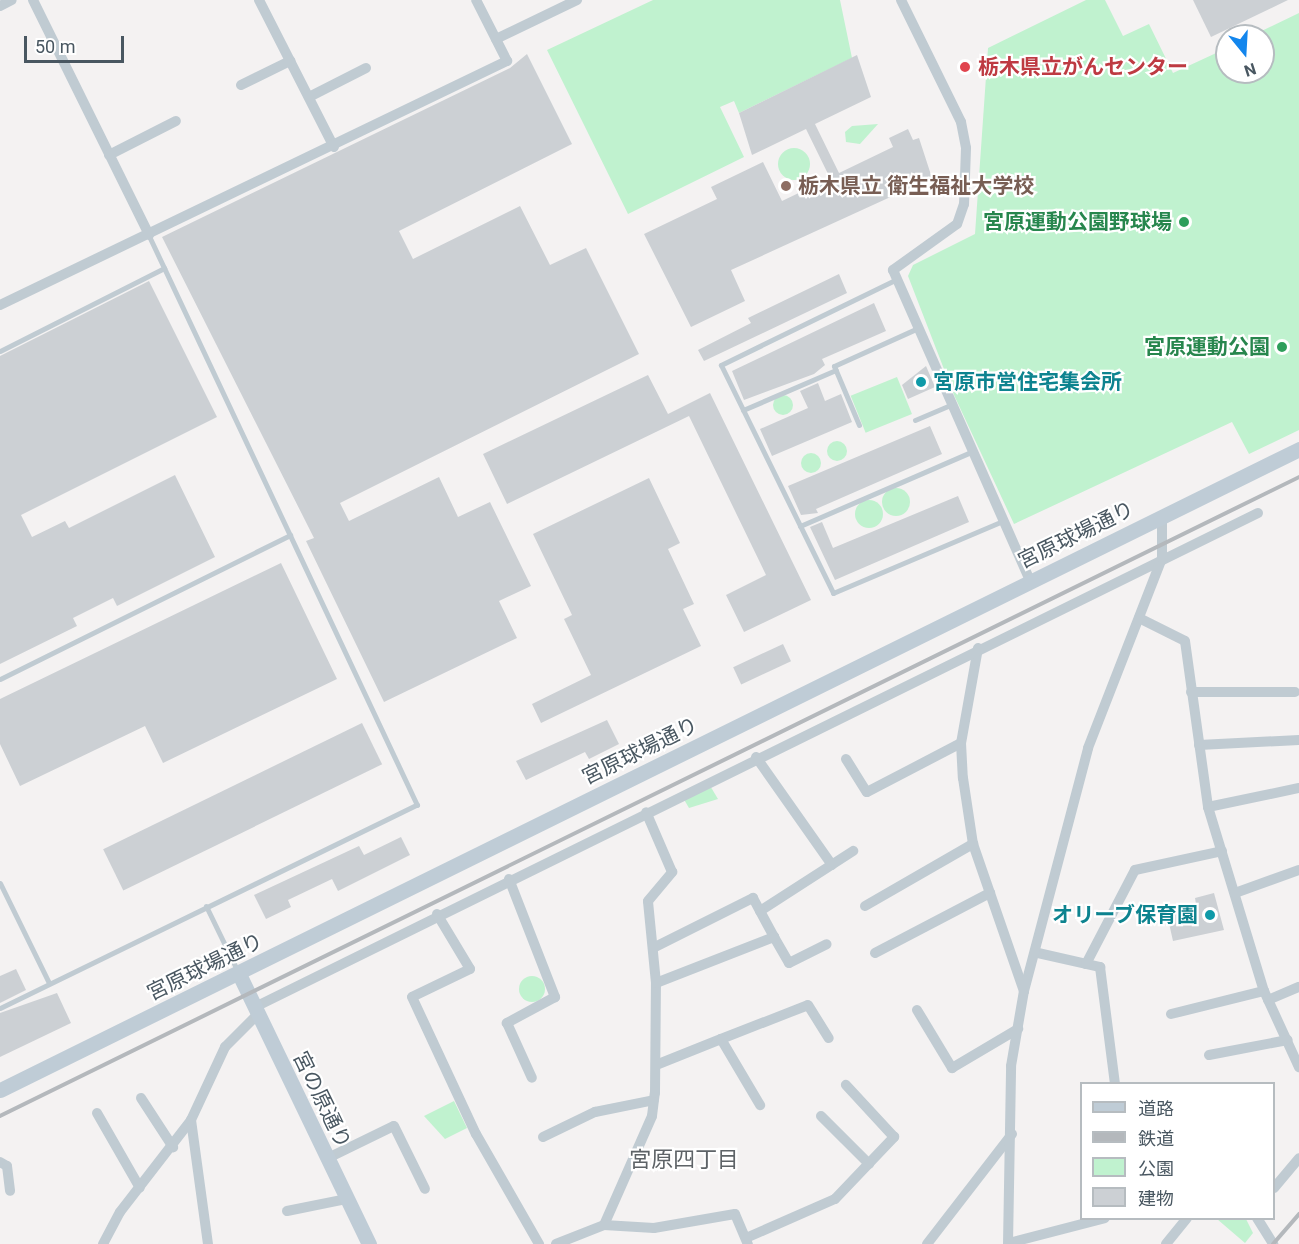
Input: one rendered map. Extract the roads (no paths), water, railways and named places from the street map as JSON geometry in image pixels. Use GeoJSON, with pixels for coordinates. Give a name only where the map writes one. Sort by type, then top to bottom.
{"type":"FeatureCollection","features":[{"type":"Feature","properties":{"kind":"street"},"geometry":{"type":"LineString","coordinates":[[0,6],[12,0]]}},
{"type":"Feature","properties":{"kind":"street"},"geometry":{"type":"LineString","coordinates":[[33,0],[148,235]]}},
{"type":"Feature","properties":{"kind":"street"},"geometry":{"type":"LineString","coordinates":[[259,0],[334,147]]}},
{"type":"Feature","properties":{"kind":"street"},"geometry":{"type":"LineString","coordinates":[[2,301],[334,147],[507,61],[476,0]]}},
{"type":"Feature","properties":{"kind":"street"},"geometry":{"type":"LineString","coordinates":[[496,39],[561,3],[577,0]]}},
{"type":"Feature","properties":{"kind":"street"},"geometry":{"type":"LineString","coordinates":[[901,0],[961,122],[966,148],[958,221],[942,239],[896,264],[897,279],[971,452],[1030,581]]}},
{"type":"Feature","properties":{"kind":"street"},"geometry":{"type":"LineString","coordinates":[[241,85],[290,62]]}},
{"type":"Feature","properties":{"kind":"street"},"geometry":{"type":"LineString","coordinates":[[309,98],[366,68]]}},
{"type":"Feature","properties":{"kind":"street"},"geometry":{"type":"LineString","coordinates":[[109,154],[176,121]]}},
{"type":"Feature","properties":{"kind":"street","name":"宮原球場通り"},"geometry":{"type":"LineString","coordinates":[[0,1090],[1299,449]]}},
{"type":"Feature","properties":{"kind":"street"},"geometry":{"type":"LineString","coordinates":[[103,1244],[140,1188],[191,1120],[225,1047],[256,1011],[437,914],[1258,513]]}},
{"type":"Feature","properties":{"kind":"street"},"geometry":{"type":"LineString","coordinates":[[1097,1220],[1009,1243],[1011,1066],[1024,991],[1038,953],[1088,748],[1162,558],[1162,516]]}},
{"type":"Feature","properties":{"kind":"street"},"geometry":{"type":"LineString","coordinates":[[1139,618],[1185,641],[1208,807],[1266,995],[1299,1067]]}},
{"type":"Feature","properties":{"kind":"street"},"geometry":{"type":"LineString","coordinates":[[978,648],[961,743],[973,844],[1024,991]]}},
{"type":"Feature","properties":{"kind":"street"},"geometry":{"type":"LineString","coordinates":[[1191,692],[1296,692]]}},
{"type":"Feature","properties":{"kind":"street"},"geometry":{"type":"LineString","coordinates":[[1199,745],[1299,740]]}},
{"type":"Feature","properties":{"kind":"street"},"geometry":{"type":"LineString","coordinates":[[846,759],[867,792],[961,743]]}},
{"type":"Feature","properties":{"kind":"street"},"geometry":{"type":"LineString","coordinates":[[756,758],[832,865]]}},
{"type":"Feature","properties":{"kind":"street"},"geometry":{"type":"LineString","coordinates":[[1208,807],[1299,788]]}},
{"type":"Feature","properties":{"kind":"street"},"geometry":{"type":"LineString","coordinates":[[604,1225],[654,1100],[656,982],[648,901],[672,872],[646,812]]}},
{"type":"Feature","properties":{"kind":"street"},"geometry":{"type":"LineString","coordinates":[[865,906],[973,844]]}},
{"type":"Feature","properties":{"kind":"street"},"geometry":{"type":"LineString","coordinates":[[760,911],[853,851]]}},
{"type":"Feature","properties":{"kind":"street"},"geometry":{"type":"LineString","coordinates":[[1086,964],[1135,870],[1222,851]]}},
{"type":"Feature","properties":{"kind":"street"},"geometry":{"type":"LineString","coordinates":[[1235,893],[1299,870]]}},
{"type":"Feature","properties":{"kind":"street"},"geometry":{"type":"LineString","coordinates":[[509,879],[555,997],[507,1023],[532,1078]]}},
{"type":"Feature","properties":{"kind":"street"},"geometry":{"type":"LineString","coordinates":[[876,953],[990,893]]}},
{"type":"Feature","properties":{"kind":"street"},"geometry":{"type":"LineString","coordinates":[[653,948],[753,898],[789,963],[827,944]]}},
{"type":"Feature","properties":{"kind":"street"},"geometry":{"type":"LineString","coordinates":[[437,914],[470,969],[412,997],[476,1134],[539,1244]]}},
{"type":"Feature","properties":{"kind":"street"},"geometry":{"type":"LineString","coordinates":[[656,982],[774,937]]}},
{"type":"Feature","properties":{"kind":"street"},"geometry":{"type":"LineString","coordinates":[[1038,953],[1100,967],[1115,1082]]}},
{"type":"Feature","properties":{"kind":"street","name":"宮の原通り"},"geometry":{"type":"LineString","coordinates":[[239,974],[369,1244]]}},
{"type":"Feature","properties":{"kind":"street"},"geometry":{"type":"LineString","coordinates":[[1171,1014],[1299,987]]}},
{"type":"Feature","properties":{"kind":"street"},"geometry":{"type":"LineString","coordinates":[[656,1065],[808,1005],[829,1038]]}},
{"type":"Feature","properties":{"kind":"street"},"geometry":{"type":"LineString","coordinates":[[917,1010],[952,1068],[1018,1029]]}},
{"type":"Feature","properties":{"kind":"street"},"geometry":{"type":"LineString","coordinates":[[721,1039],[760,1105]]}},
{"type":"Feature","properties":{"kind":"street"},"geometry":{"type":"LineString","coordinates":[[1209,1055],[1288,1040]]}},
{"type":"Feature","properties":{"kind":"street"},"geometry":{"type":"LineString","coordinates":[[556,1244],[604,1225],[654,1228],[735,1214],[747,1241],[835,1199],[894,1137],[846,1085]]}},
{"type":"Feature","properties":{"kind":"street"},"geometry":{"type":"LineString","coordinates":[[141,1098],[173,1147]]}},
{"type":"Feature","properties":{"kind":"street"},"geometry":{"type":"LineString","coordinates":[[543,1137],[595,1112],[654,1100]]}},
{"type":"Feature","properties":{"kind":"street"},"geometry":{"type":"LineString","coordinates":[[97,1113],[140,1188]]}},
{"type":"Feature","properties":{"kind":"street"},"geometry":{"type":"LineString","coordinates":[[821,1116],[869,1164]]}},
{"type":"Feature","properties":{"kind":"street"},"geometry":{"type":"LineString","coordinates":[[191,1120],[208,1244]]}},
{"type":"Feature","properties":{"kind":"street"},"geometry":{"type":"LineString","coordinates":[[328,1158],[394,1126],[425,1190]]}},
{"type":"Feature","properties":{"kind":"street"},"geometry":{"type":"LineString","coordinates":[[927,1244],[1012,1134]]}},
{"type":"Feature","properties":{"kind":"street"},"geometry":{"type":"LineString","coordinates":[[1275,1187],[1299,1158]]}},
{"type":"Feature","properties":{"kind":"street"},"geometry":{"type":"LineString","coordinates":[[0,1162],[7,1166],[10,1191]]}},
{"type":"Feature","properties":{"kind":"street"},"geometry":{"type":"LineString","coordinates":[[287,1211],[346,1199]]}},
{"type":"Feature","properties":{"kind":"street"},"geometry":{"type":"LineString","coordinates":[[1166,1244],[1184,1220]]}},
{"type":"Feature","properties":{"kind":"street"},"geometry":{"type":"LineString","coordinates":[[1258,1220],[1273,1244]]}},
{"type":"Feature","properties":{"kind":"lane"},"geometry":{"type":"LineString","coordinates":[[0,1008],[417,805],[148,235]]}},
{"type":"Feature","properties":{"kind":"lane"},"geometry":{"type":"LineString","coordinates":[[0,351],[164,268]]}},
{"type":"Feature","properties":{"kind":"lane"},"geometry":{"type":"LineString","coordinates":[[897,279],[721,365],[833,594],[1003,521]]}},
{"type":"Feature","properties":{"kind":"lane"},"geometry":{"type":"LineString","coordinates":[[859,425],[834,366],[918,328]]}},
{"type":"Feature","properties":{"kind":"lane"},"geometry":{"type":"LineString","coordinates":[[743,410],[836,370]]}},
{"type":"Feature","properties":{"kind":"lane"},"geometry":{"type":"LineString","coordinates":[[915,420],[951,405]]}},
{"type":"Feature","properties":{"kind":"lane"},"geometry":{"type":"LineString","coordinates":[[800,526],[971,452]]}},
{"type":"Feature","properties":{"kind":"lane"},"geometry":{"type":"LineString","coordinates":[[772,468],[779,465]]}},
{"type":"Feature","properties":{"kind":"lane"},"geometry":{"type":"LineString","coordinates":[[0,679],[290,535]]}},
{"type":"Feature","properties":{"kind":"lane"},"geometry":{"type":"LineString","coordinates":[[0,883],[49,983]]}},
{"type":"Feature","properties":{"kind":"lane"},"geometry":{"type":"LineString","coordinates":[[206,906],[239,974]]}},
{"type":"Feature","properties":{"kind":"railway"},"geometry":{"type":"LineString","coordinates":[[0,1116],[1299,477]]}},
{"type":"Feature","properties":{"kind":"railway"},"geometry":{"type":"LineString","coordinates":[[1273,1244],[1299,1214]]}},
{"type":"Feature","properties":{"kind":"place","name":"栃木県立がんセンター"},"geometry":{"type":"Point","coordinates":[965,67]}},
{"type":"Feature","properties":{"kind":"place","name":"栃木県立 衛生福祉大学校"},"geometry":{"type":"Point","coordinates":[786,186]}},
{"type":"Feature","properties":{"kind":"place","name":"宮原運動公園野球場"},"geometry":{"type":"Point","coordinates":[1184,222]}},
{"type":"Feature","properties":{"kind":"place","name":"宮原運動公園"},"geometry":{"type":"Point","coordinates":[1282,347]}},
{"type":"Feature","properties":{"kind":"place","name":"宮原市営住宅集会所"},"geometry":{"type":"Point","coordinates":[921,382]}},
{"type":"Feature","properties":{"kind":"place","name":"オリーブ保育園"},"geometry":{"type":"Point","coordinates":[1210,915]}},
{"type":"Feature","properties":{"kind":"district","name":"宮原四丁目"},"geometry":{"type":"Point","coordinates":[684,1160]}}]}
